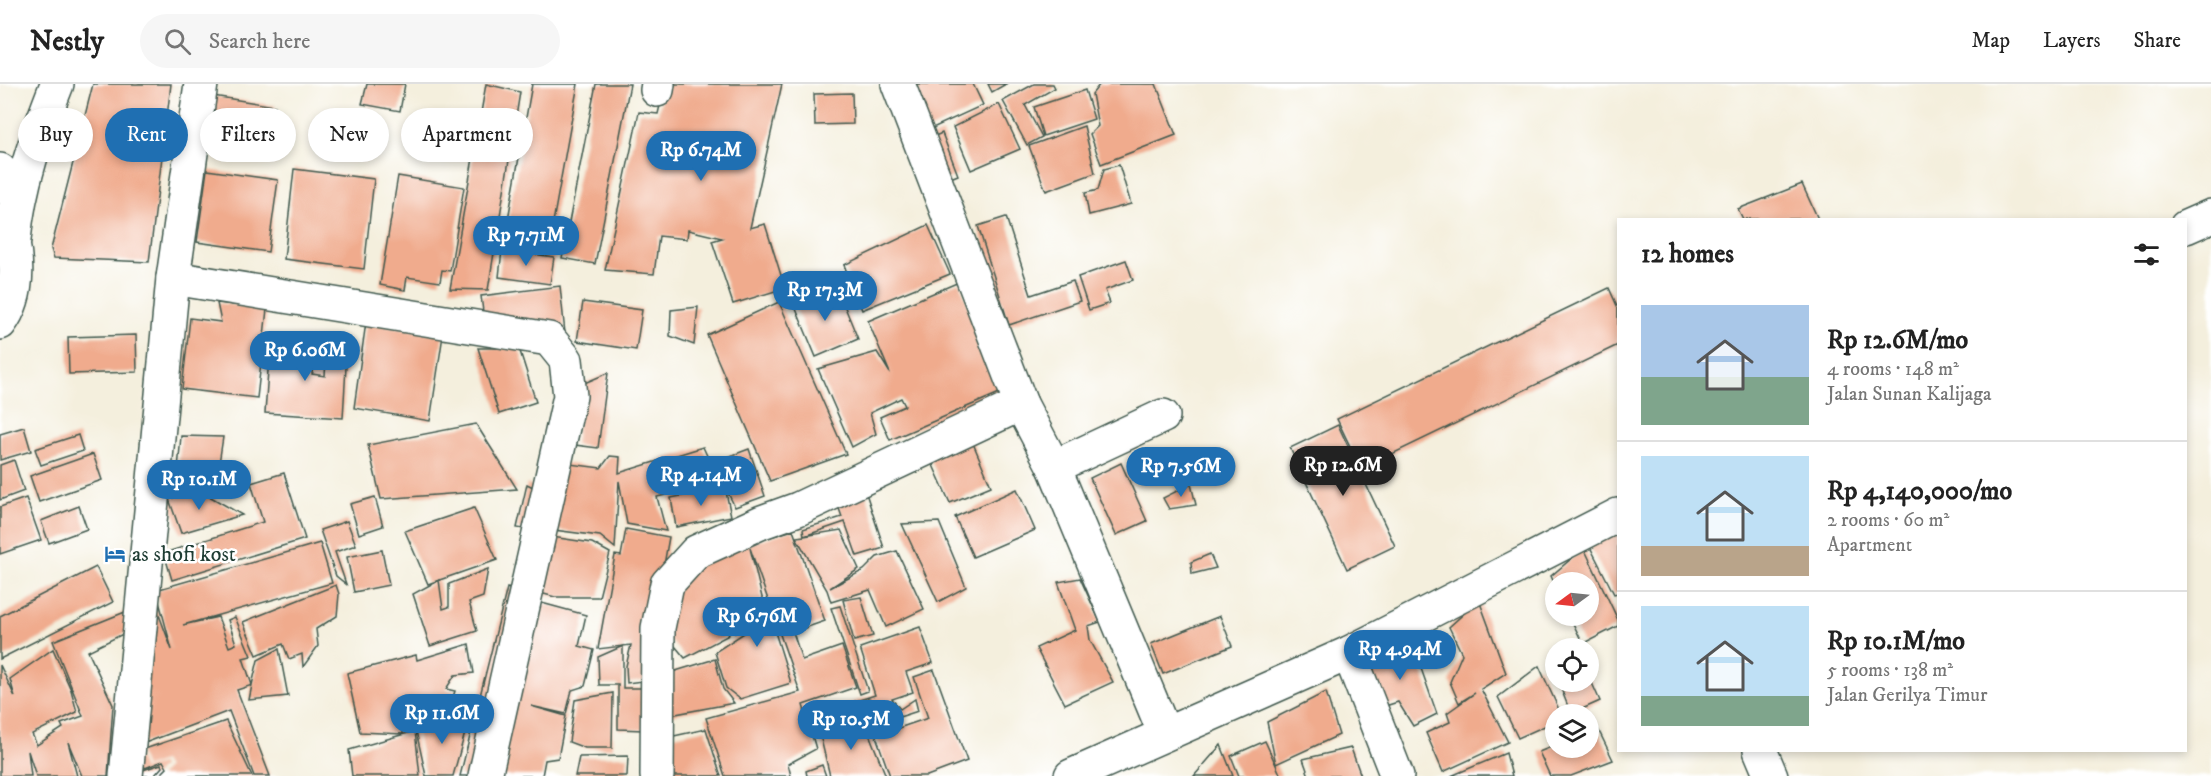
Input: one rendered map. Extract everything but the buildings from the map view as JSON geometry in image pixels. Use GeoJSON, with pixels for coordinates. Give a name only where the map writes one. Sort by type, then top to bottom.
{"type":"FeatureCollection","features":[{"type":"Feature","properties":{"kind":"main road"},"geometry":{"type":"LineString","coordinates":[[9,205],[57,84]]}},
{"type":"Feature","properties":{"kind":"main road"},"geometry":{"type":"LineString","coordinates":[[126,776],[173,278],[201,84]]}},
{"type":"Feature","properties":{"kind":"main road"},"geometry":{"type":"LineString","coordinates":[[898,84],[1022,404],[1054,467],[1165,734]]}},
{"type":"Feature","properties":{"kind":"main road"},"geometry":{"type":"LineString","coordinates":[[0,170],[9,205],[16,279],[5,316],[0,323]]}},
{"type":"Feature","properties":{"kind":"main road"},"geometry":{"type":"LineString","coordinates":[[2187,227],[2211,216]]}},
{"type":"Feature","properties":{"kind":"main road"},"geometry":{"type":"LineString","coordinates":[[173,278],[549,339],[566,360],[570,396],[485,776]]}},
{"type":"Feature","properties":{"kind":"main road"},"geometry":{"type":"LineString","coordinates":[[657,776],[658,628],[667,584],[696,552],[762,522],[798,509],[1022,404]]}},
{"type":"Feature","properties":{"kind":"main road"},"geometry":{"type":"LineString","coordinates":[[1054,467],[1163,416]]}},
{"type":"Feature","properties":{"kind":"main road"},"geometry":{"type":"LineString","coordinates":[[1071,776],[1348,654],[1617,516]]}},
{"type":"Feature","properties":{"kind":"main road"},"geometry":{"type":"LineString","coordinates":[[1348,654],[1397,776]]}},
{"type":"Feature","properties":{"kind":"main road"},"geometry":{"type":"LineString","coordinates":[[1761,752],[1771,776]]}},
{"type":"Feature","properties":{"kind":"place","name":"as shofi kost"},"geometry":{"type":"Point","coordinates":[115,554]}}]}
